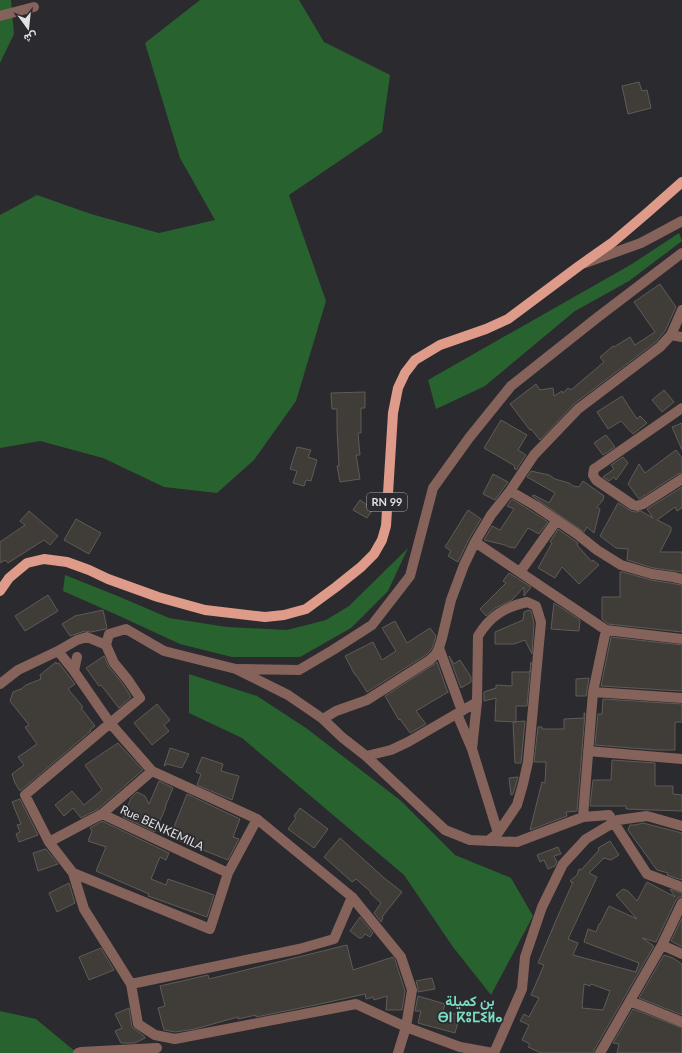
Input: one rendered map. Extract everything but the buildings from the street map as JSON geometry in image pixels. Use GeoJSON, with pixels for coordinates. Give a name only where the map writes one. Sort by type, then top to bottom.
{"type":"FeatureCollection","features":[{"type":"Feature","properties":{"kind":"main road","name":"RN 99"},"geometry":{"type":"LineString","coordinates":[[0,591],[8,578],[27,563],[44,559],[67,562],[158,597],[205,610],[265,617],[284,615],[306,609],[361,567],[374,554],[382,540],[386,526],[393,413],[398,388],[405,373],[415,360],[440,345],[486,329],[508,319],[613,242],[682,182]]}},
{"type":"Feature","properties":{"kind":"street"},"geometry":{"type":"LineString","coordinates":[[0,16],[34,7]]}},
{"type":"Feature","properties":{"kind":"street"},"geometry":{"type":"LineString","coordinates":[[579,266],[641,243],[682,221]]}},
{"type":"Feature","properties":{"kind":"street"},"geometry":{"type":"LineString","coordinates":[[236,669],[299,670],[372,625],[410,576],[433,488],[469,438],[511,386],[598,316],[682,253]]}},
{"type":"Feature","properties":{"kind":"street"},"geometry":{"type":"LineString","coordinates":[[323,719],[336,711],[367,700],[430,660],[436,654],[442,638],[451,600],[464,565],[491,514],[510,492],[534,455],[578,409],[660,347],[671,334],[682,310]]}},
{"type":"Feature","properties":{"kind":"street"},"geometry":{"type":"LineString","coordinates":[[671,334],[682,337]]}},
{"type":"Feature","properties":{"kind":"street"},"geometry":{"type":"LineString","coordinates":[[682,408],[597,467],[593,472],[596,480],[637,506],[643,504],[682,479]]}},
{"type":"Feature","properties":{"kind":"street"},"geometry":{"type":"LineString","coordinates":[[510,492],[536,506],[577,534],[597,550],[621,565],[652,574],[682,579]]}},
{"type":"Feature","properties":{"kind":"street"},"geometry":{"type":"LineString","coordinates":[[520,572],[557,520]]}},
{"type":"Feature","properties":{"kind":"street"},"geometry":{"type":"LineString","coordinates":[[475,542],[606,630],[682,639]]}},
{"type":"Feature","properties":{"kind":"street"},"geometry":{"type":"LineString","coordinates":[[472,749],[477,702],[478,636],[483,627],[498,613],[517,604],[527,602],[536,606],[542,622],[528,762],[517,805],[498,833],[488,841]]}},
{"type":"Feature","properties":{"kind":"street"},"geometry":{"type":"LineString","coordinates":[[682,826],[647,816],[618,820],[614,823],[586,839],[563,864],[542,907],[525,957],[522,990],[494,1053],[460,1050],[356,1004],[175,1039],[155,1035],[138,1024],[131,984],[84,909],[73,873],[49,842],[25,795],[140,698],[114,663],[106,645],[109,634],[126,629],[164,651],[236,669],[288,695],[323,719],[343,738],[366,756],[445,830],[470,840],[518,842],[583,817],[609,815],[614,823],[647,874],[682,887]]}},
{"type":"Feature","properties":{"kind":"street"},"geometry":{"type":"LineString","coordinates":[[583,817],[593,692],[606,630]]}},
{"type":"Feature","properties":{"kind":"street"},"geometry":{"type":"LineString","coordinates":[[0,684],[18,670],[77,640],[87,637],[106,645]]}},
{"type":"Feature","properties":{"kind":"street"},"geometry":{"type":"LineString","coordinates":[[439,648],[498,833]]}},
{"type":"Feature","properties":{"kind":"street"},"geometry":{"type":"LineString","coordinates":[[58,651],[74,671],[110,723],[152,771],[257,819],[352,897],[402,957],[412,990],[406,1027],[398,1053]]}},
{"type":"Feature","properties":{"kind":"street"},"geometry":{"type":"LineString","coordinates":[[74,671],[77,657]]}},
{"type":"Feature","properties":{"kind":"street"},"geometry":{"type":"LineString","coordinates":[[593,692],[682,698]]}},
{"type":"Feature","properties":{"kind":"street"},"geometry":{"type":"LineString","coordinates":[[366,756],[391,750],[408,742],[477,702]]}},
{"type":"Feature","properties":{"kind":"street"},"geometry":{"type":"LineString","coordinates":[[588,751],[682,759]]}},
{"type":"Feature","properties":{"kind":"street","name":"Rue BENKEMILA"},"geometry":{"type":"LineString","coordinates":[[152,771],[102,814],[228,873]]}},
{"type":"Feature","properties":{"kind":"street"},"geometry":{"type":"LineString","coordinates":[[49,842],[102,814]]}},
{"type":"Feature","properties":{"kind":"street"},"geometry":{"type":"LineString","coordinates":[[73,873],[210,929],[228,873],[257,819]]}},
{"type":"Feature","properties":{"kind":"street"},"geometry":{"type":"LineString","coordinates":[[131,984],[299,950],[334,939],[352,897]]}},
{"type":"Feature","properties":{"kind":"street"},"geometry":{"type":"LineString","coordinates":[[600,1053],[662,945],[682,903]]}},
{"type":"Feature","properties":{"kind":"street"},"geometry":{"type":"LineString","coordinates":[[662,945],[682,954]]}},
{"type":"Feature","properties":{"kind":"street"},"geometry":{"type":"LineString","coordinates":[[630,1001],[682,1022]]}},
{"type":"Feature","properties":{"kind":"street"},"geometry":{"type":"LineString","coordinates":[[78,1053],[158,1051],[155,1035]]}},
{"type":"Feature","properties":{"kind":"green space"},"geometry":{"type":"Polygon","coordinates":[[[0,0],[11,0],[14,34],[0,63],[0,0]]]}},
{"type":"Feature","properties":{"kind":"green space"},"geometry":{"type":"Polygon","coordinates":[[[200,0],[299,0],[324,42],[390,75],[382,132],[289,195],[326,301],[296,401],[254,460],[217,493],[164,487],[103,458],[40,441],[0,448],[0,215],[37,195],[91,214],[159,233],[215,220],[180,158],[145,43],[200,0]]]}},
{"type":"Feature","properties":{"kind":"green space"},"geometry":{"type":"Polygon","coordinates":[[[679,233],[682,241],[629,281],[575,311],[485,386],[436,409],[428,380],[632,264],[679,233]]]}},
{"type":"Feature","properties":{"kind":"green space"},"geometry":{"type":"Polygon","coordinates":[[[408,548],[388,591],[351,628],[300,657],[232,657],[180,644],[63,591],[65,575],[169,618],[227,627],[287,630],[326,620],[349,606],[408,548]]]}},
{"type":"Feature","properties":{"kind":"green space"},"geometry":{"type":"Polygon","coordinates":[[[189,674],[257,696],[306,728],[400,800],[455,855],[511,878],[533,916],[491,995],[453,947],[404,875],[242,738],[189,713],[189,674]]]}},
{"type":"Feature","properties":{"kind":"green space"},"geometry":{"type":"Polygon","coordinates":[[[0,1011],[36,1019],[77,1053],[0,1053],[0,1011]]]}},
{"type":"Feature","properties":{"kind":"district","name":"بن كميلة ⴱⵏ ⴽⵓⵎⵉⵍⴰ"},"geometry":{"type":"Point","coordinates":[470,1010]}}]}
